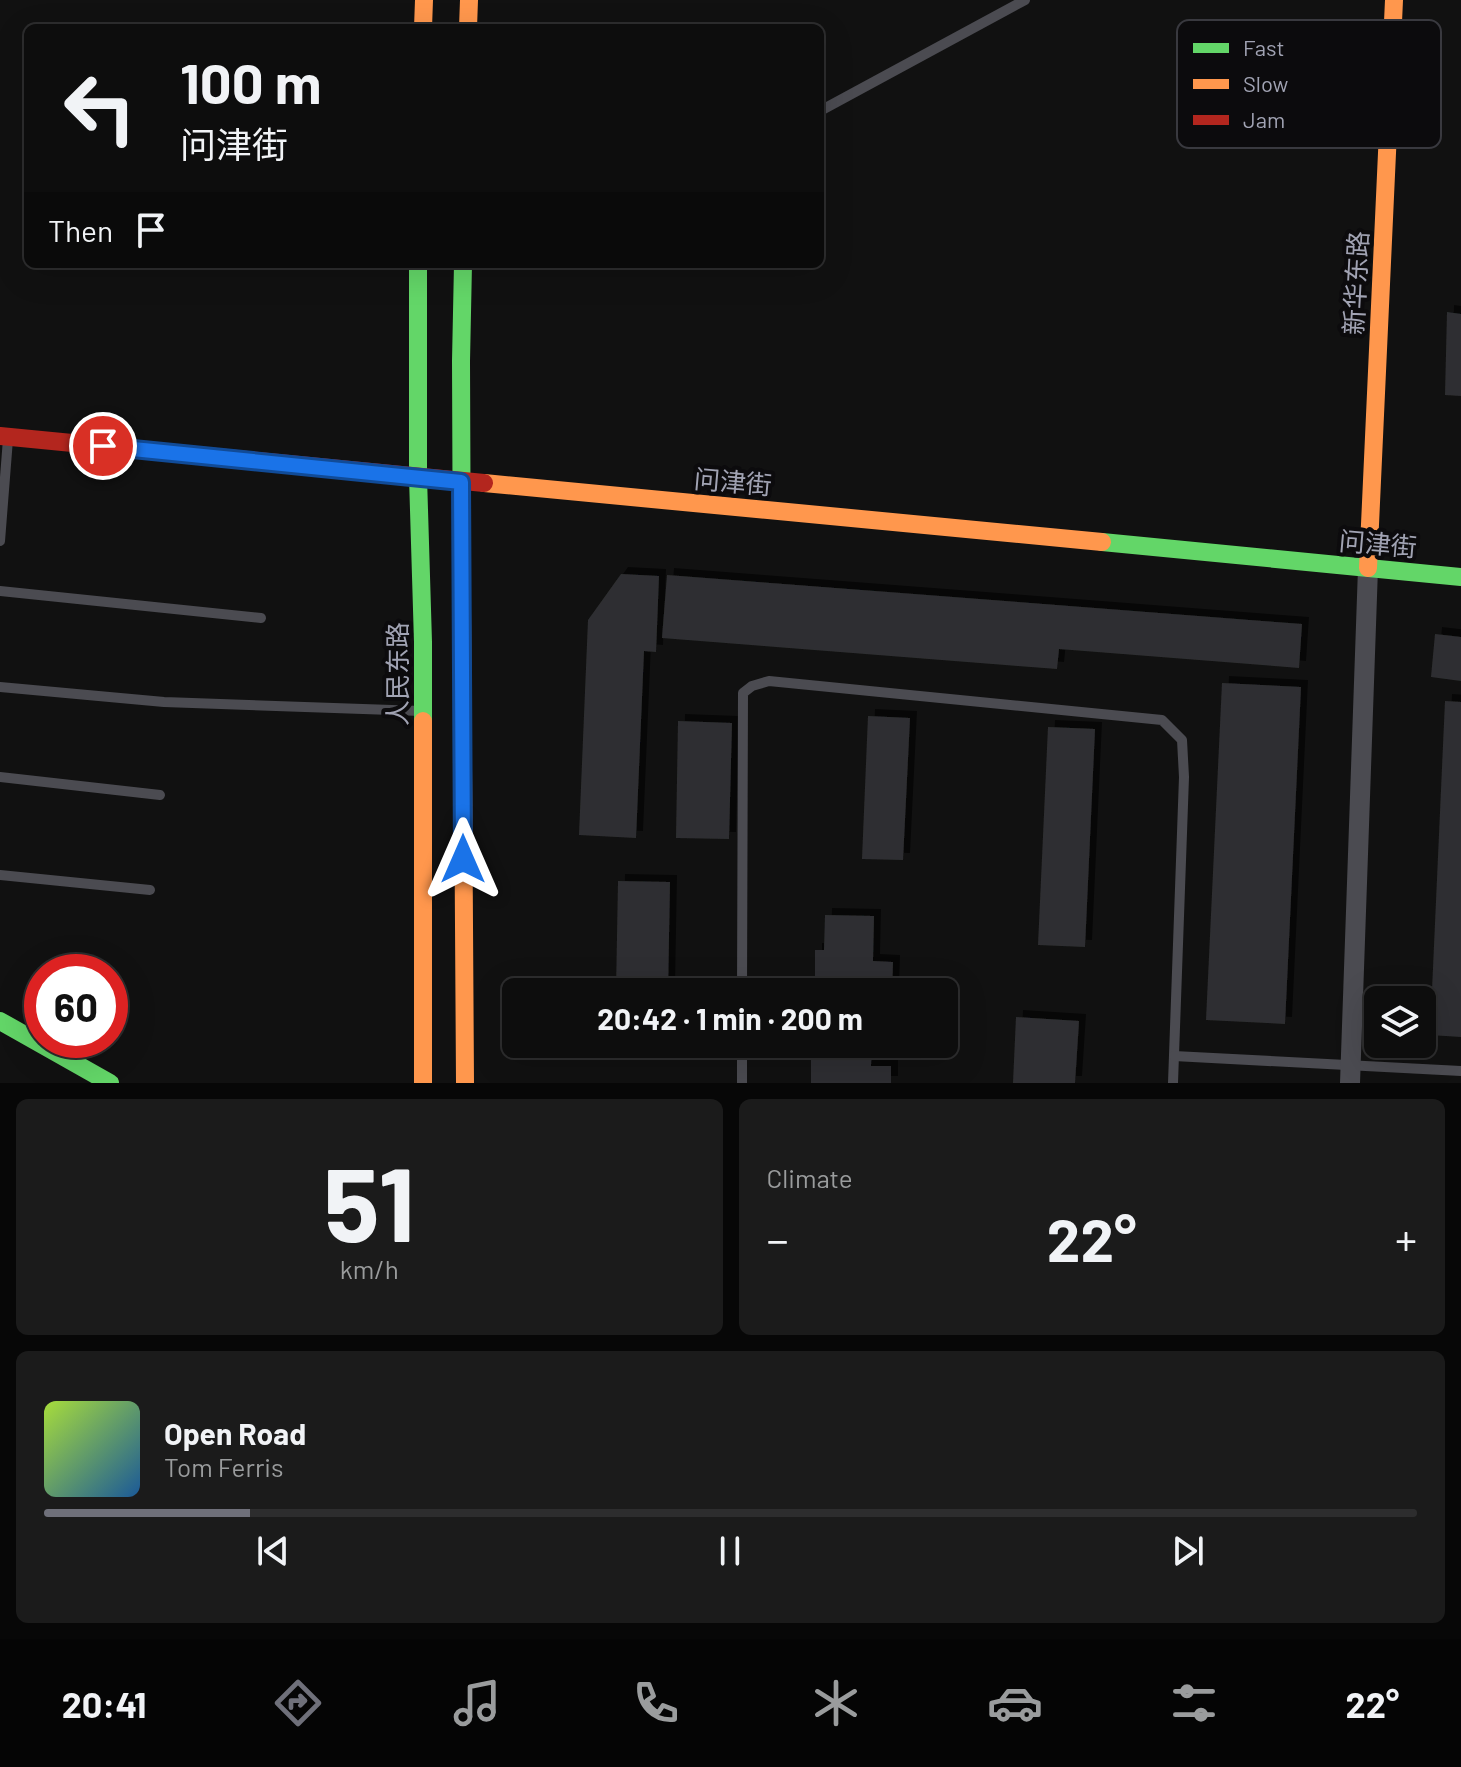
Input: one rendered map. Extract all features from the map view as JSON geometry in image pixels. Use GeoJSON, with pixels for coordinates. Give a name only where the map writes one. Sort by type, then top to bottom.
{"type":"FeatureCollection","features":[{"type":"Feature","properties":{"kind":"street"},"geometry":{"type":"LineString","coordinates":[[423,24],[424,0]]}},
{"type":"Feature","properties":{"kind":"street"},"geometry":{"type":"LineString","coordinates":[[468,24],[469,0]]}},
{"type":"Feature","properties":{"kind":"street","name":"新华东路"},"geometry":{"type":"LineString","coordinates":[[1393,20],[1394,0]]}},
{"type":"Feature","properties":{"kind":"street","name":"新华东路"},"geometry":{"type":"LineString","coordinates":[[1368,568],[1387,148]]}},
{"type":"Feature","properties":{"kind":"street","name":"人民东路"},"geometry":{"type":"LineString","coordinates":[[418,268],[418,477],[423,642],[423,1083]]}},
{"type":"Feature","properties":{"kind":"street"},"geometry":{"type":"LineString","coordinates":[[463,268],[461,482],[465,1083]]}},
{"type":"Feature","properties":{"kind":"street","name":"问津街"},"geometry":{"type":"LineString","coordinates":[[4,437],[1461,577]]}},
{"type":"Feature","properties":{"kind":"street"},"geometry":{"type":"LineString","coordinates":[[1350,1074],[1368,568]]}},
{"type":"Feature","properties":{"kind":"street"},"geometry":{"type":"LineString","coordinates":[[0,1021],[110,1083]]}},
{"type":"Feature","properties":{"kind":"lane"},"geometry":{"type":"LineString","coordinates":[[824,109],[1025,0]]}},
{"type":"Feature","properties":{"kind":"lane"},"geometry":{"type":"LineString","coordinates":[[0,541],[4,437]]}},
{"type":"Feature","properties":{"kind":"lane"},"geometry":{"type":"LineString","coordinates":[[0,591],[261,618]]}},
{"type":"Feature","properties":{"kind":"lane"},"geometry":{"type":"LineString","coordinates":[[742,978],[743,693],[752,686],[769,681],[1162,720],[1182,740],[1184,765],[1173,1083]]}},
{"type":"Feature","properties":{"kind":"lane"},"geometry":{"type":"LineString","coordinates":[[0,687],[164,702],[423,711]]}},
{"type":"Feature","properties":{"kind":"lane"},"geometry":{"type":"LineString","coordinates":[[0,777],[160,795]]}},
{"type":"Feature","properties":{"kind":"lane"},"geometry":{"type":"LineString","coordinates":[[0,875],[150,890]]}},
{"type":"Feature","properties":{"kind":"lane"},"geometry":{"type":"LineString","coordinates":[[1174,1056],[1350,1074],[1461,1071]]}},
{"type":"Feature","properties":{"kind":"lane"},"geometry":{"type":"LineString","coordinates":[[742,1058],[742,1083]]}},
{"type":"Feature","properties":{"kind":"building"},"geometry":{"type":"Polygon","coordinates":[[[1447,312],[1461,314],[1461,396],[1445,395],[1447,312]]]}},
{"type":"Feature","properties":{"kind":"building"},"geometry":{"type":"Polygon","coordinates":[[[621,574],[659,576],[656,652],[644,651],[636,838],[579,835],[588,620],[621,574]]]}},
{"type":"Feature","properties":{"kind":"building"},"geometry":{"type":"Polygon","coordinates":[[[667,575],[1302,624],[1299,668],[1059,649],[1057,669],[662,638],[667,575]]]}},
{"type":"Feature","properties":{"kind":"building"},"geometry":{"type":"Polygon","coordinates":[[[1435,634],[1461,637],[1461,681],[1431,677],[1435,634]]]}},
{"type":"Feature","properties":{"kind":"building"},"geometry":{"type":"Polygon","coordinates":[[[1222,683],[1301,687],[1285,1024],[1206,1020],[1222,683]]]}},
{"type":"Feature","properties":{"kind":"building"},"geometry":{"type":"Polygon","coordinates":[[[1445,701],[1461,702],[1461,1037],[1436,1035],[1436,986],[1432,986],[1445,701]]]}},
{"type":"Feature","properties":{"kind":"building"},"geometry":{"type":"Polygon","coordinates":[[[868,716],[910,718],[903,860],[862,859],[868,716]]]}},
{"type":"Feature","properties":{"kind":"building"},"geometry":{"type":"Polygon","coordinates":[[[678,721],[732,723],[729,839],[676,838],[678,721]]]}},
{"type":"Feature","properties":{"kind":"building"},"geometry":{"type":"Polygon","coordinates":[[[1048,727],[1095,729],[1085,947],[1038,945],[1048,727]]]}},
{"type":"Feature","properties":{"kind":"building"},"geometry":{"type":"Polygon","coordinates":[[[618,881],[670,882],[668,978],[616,978],[618,881]]]}},
{"type":"Feature","properties":{"kind":"building"},"geometry":{"type":"Polygon","coordinates":[[[825,915],[874,916],[873,961],[893,962],[892,978],[815,978],[815,950],[824,950],[825,915]]]}},
{"type":"Feature","properties":{"kind":"building"},"geometry":{"type":"Polygon","coordinates":[[[1016,1017],[1079,1021],[1075,1083],[1013,1083],[1016,1017]]]}},
{"type":"Feature","properties":{"kind":"building"},"geometry":{"type":"Polygon","coordinates":[[[871,1058],[871,1066],[891,1066],[891,1083],[811,1083],[811,1059],[871,1058]]]}},
{"type":"Feature","properties":{"kind":"traffic: fast"},"geometry":{"type":"LineString","coordinates":[[418,268],[423,721]]}},
{"type":"Feature","properties":{"kind":"traffic: fast"},"geometry":{"type":"LineString","coordinates":[[462,610],[463,268]]}},
{"type":"Feature","properties":{"kind":"traffic: fast"},"geometry":{"type":"LineString","coordinates":[[1102,542],[1461,577]]}},
{"type":"Feature","properties":{"kind":"traffic: fast"},"geometry":{"type":"LineString","coordinates":[[0,1021],[110,1083]]}},
{"type":"Feature","properties":{"kind":"traffic: slow"},"geometry":{"type":"LineString","coordinates":[[423,24],[424,0]]}},
{"type":"Feature","properties":{"kind":"traffic: slow"},"geometry":{"type":"LineString","coordinates":[[468,24],[469,0]]}},
{"type":"Feature","properties":{"kind":"traffic: slow"},"geometry":{"type":"LineString","coordinates":[[1393,20],[1394,0]]}},
{"type":"Feature","properties":{"kind":"traffic: slow"},"geometry":{"type":"LineString","coordinates":[[1368,568],[1387,148]]}},
{"type":"Feature","properties":{"kind":"traffic: slow"},"geometry":{"type":"LineString","coordinates":[[484,483],[1102,542]]}},
{"type":"Feature","properties":{"kind":"traffic: slow"},"geometry":{"type":"LineString","coordinates":[[462,610],[465,1083]]}},
{"type":"Feature","properties":{"kind":"traffic: slow"},"geometry":{"type":"LineString","coordinates":[[423,721],[423,1083]]}},
{"type":"Feature","properties":{"kind":"traffic: jam"},"geometry":{"type":"LineString","coordinates":[[0,436],[484,483]]}},
{"type":"Feature","properties":{"kind":"route"},"geometry":{"type":"LineString","coordinates":[[103,446],[461,482],[463,859]]}}]}
